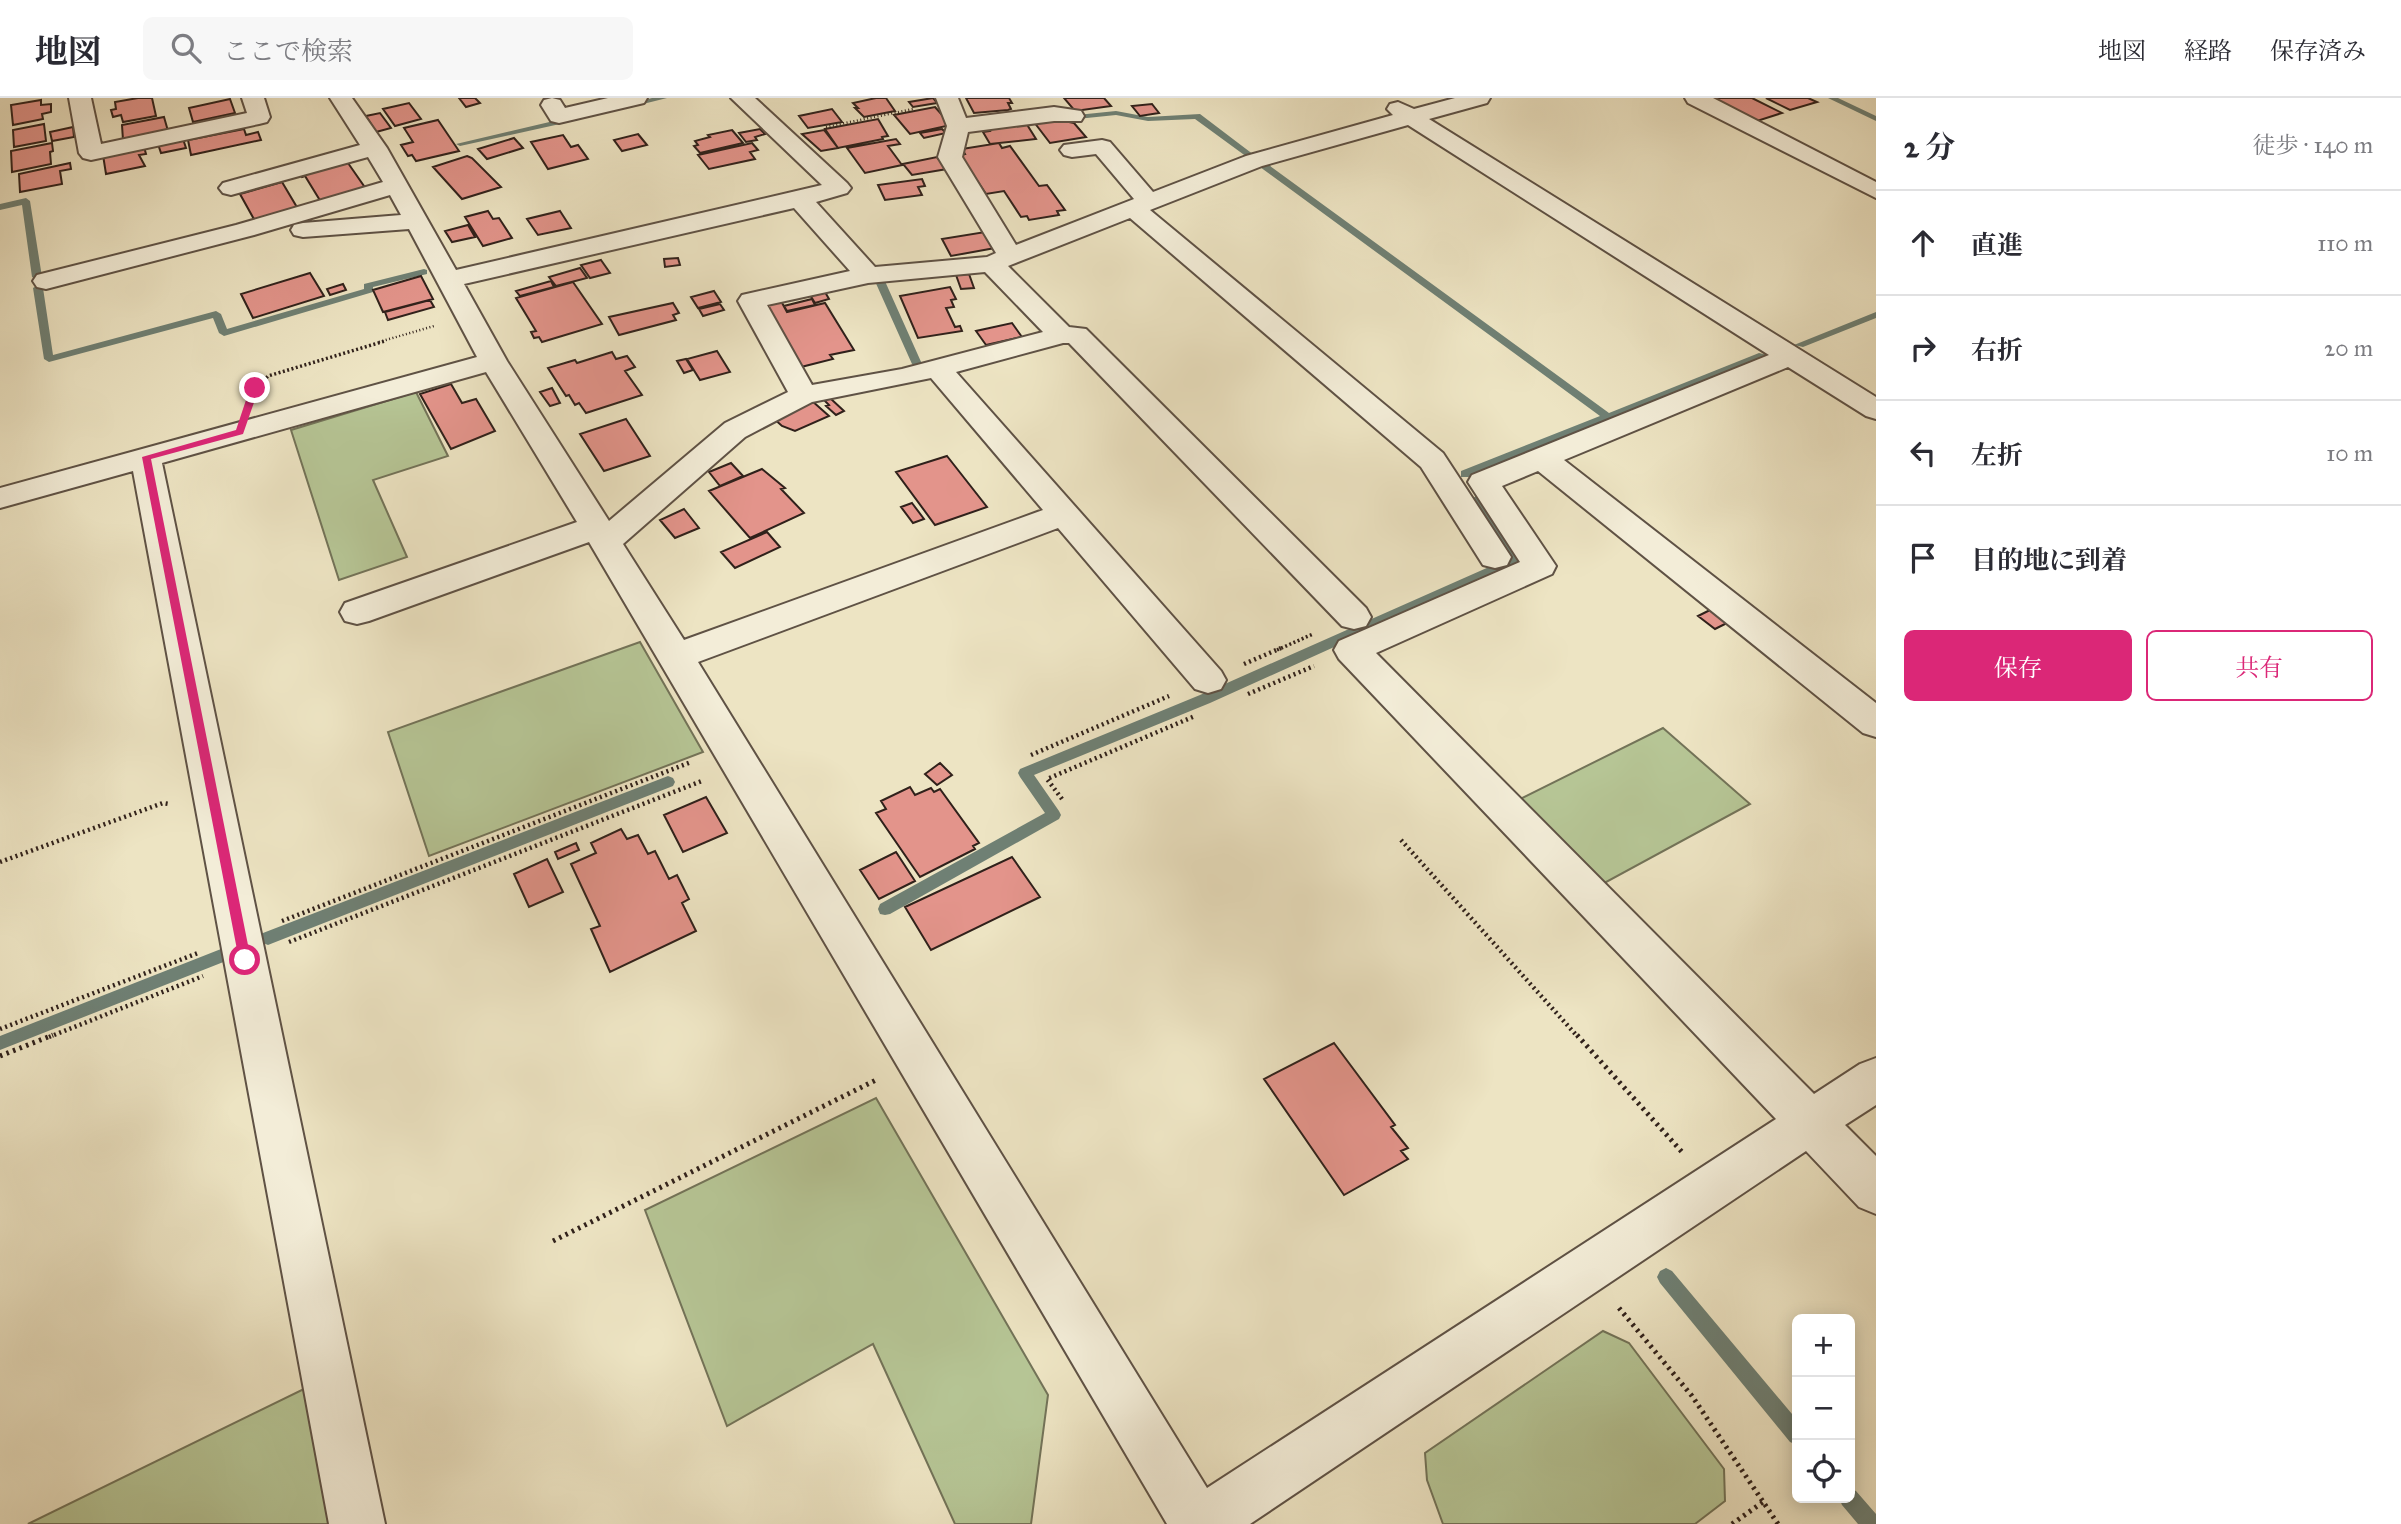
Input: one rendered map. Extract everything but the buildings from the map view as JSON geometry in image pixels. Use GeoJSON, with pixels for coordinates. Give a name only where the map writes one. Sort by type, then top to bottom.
{"type":"FeatureCollection","features":[{"type":"Feature","properties":{"kind":"street"},"geometry":{"type":"LineString","coordinates":[[80,98],[91,153],[259,117],[253,98]]}},
{"type":"Feature","properties":{"kind":"street"},"geometry":{"type":"LineString","coordinates":[[341,98],[397,186],[493,361],[676,656],[1200,1524],[1876,1079]]}},
{"type":"Feature","properties":{"kind":"street"},"geometry":{"type":"LineString","coordinates":[[552,104],[559,116],[636,98]]}},
{"type":"Feature","properties":{"kind":"street"},"geometry":{"type":"LineString","coordinates":[[447,281],[839,188],[742,98]]}},
{"type":"Feature","properties":{"kind":"street"},"geometry":{"type":"LineString","coordinates":[[1382,98],[1876,410]]}},
{"type":"Feature","properties":{"kind":"street"},"geometry":{"type":"LineString","coordinates":[[804,395],[751,301],[867,275],[1000,260],[1254,161],[1479,98]]}},
{"type":"Feature","properties":{"kind":"street"},"geometry":{"type":"LineString","coordinates":[[1696,98],[1876,191]]}},
{"type":"Feature","properties":{"kind":"street"},"geometry":{"type":"LineString","coordinates":[[947,100],[958,126],[950,157],[1000,260],[1062,335]]}},
{"type":"Feature","properties":{"kind":"street"},"geometry":{"type":"LineString","coordinates":[[581,129],[620,120],[609,104]]}},
{"type":"Feature","properties":{"kind":"street"},"geometry":{"type":"LineString","coordinates":[[958,126],[1054,114],[1073,116]]}},
{"type":"Feature","properties":{"kind":"street"},"geometry":{"type":"LineString","coordinates":[[1072,150],[1102,147],[1141,205],[1432,460],[1495,557]]}},
{"type":"Feature","properties":{"kind":"street"},"geometry":{"type":"LineString","coordinates":[[231,188],[375,148]]}},
{"type":"Feature","properties":{"kind":"street"},"geometry":{"type":"LineString","coordinates":[[46,281],[246,230],[397,186]]}},
{"type":"Feature","properties":{"kind":"street"},"geometry":{"type":"LineString","coordinates":[[800,199],[867,275]]}},
{"type":"Feature","properties":{"kind":"street"},"geometry":{"type":"LineString","coordinates":[[246,230],[293,231],[416,221]]}},
{"type":"Feature","properties":{"kind":"street"},"geometry":{"type":"LineString","coordinates":[[357,612],[601,535],[735,430],[804,395],[937,368],[1062,335],[1076,335],[1876,1190]]}},
{"type":"Feature","properties":{"kind":"street"},"geometry":{"type":"LineString","coordinates":[[1446,483],[1483,482],[1790,356]]}},
{"type":"Feature","properties":{"kind":"street"},"geometry":{"type":"LineString","coordinates":[[0,498],[493,361]]}},
{"type":"Feature","properties":{"kind":"street"},"geometry":{"type":"LineString","coordinates":[[937,368],[1208,680]]}},
{"type":"Feature","properties":{"kind":"street"},"geometry":{"type":"LineString","coordinates":[[146,457],[357,1524]]}},
{"type":"Feature","properties":{"kind":"street"},"geometry":{"type":"LineString","coordinates":[[1542,458],[1876,723]]}},
{"type":"Feature","properties":{"kind":"street"},"geometry":{"type":"LineString","coordinates":[[1353,633],[1540,566],[1483,482]]}},
{"type":"Feature","properties":{"kind":"street"},"geometry":{"type":"LineString","coordinates":[[676,656],[1063,514]]}},
{"type":"Feature","properties":{"kind":"path"},"geometry":{"type":"LineString","coordinates":[[783,136],[947,100]]}},
{"type":"Feature","properties":{"kind":"path"},"geometry":{"type":"LineString","coordinates":[[240,432],[255,388],[268,376],[468,316]]}},
{"type":"Feature","properties":{"kind":"path"},"geometry":{"type":"LineString","coordinates":[[1031,755],[1208,680],[1353,633]]}},
{"type":"Feature","properties":{"kind":"path"},"geometry":{"type":"LineString","coordinates":[[1237,698],[1353,633]]}},
{"type":"Feature","properties":{"kind":"path"},"geometry":{"type":"LineString","coordinates":[[1062,799],[1048,779],[1199,715]]}},
{"type":"Feature","properties":{"kind":"path"},"geometry":{"type":"LineString","coordinates":[[0,1056],[243,948],[736,757]]}},
{"type":"Feature","properties":{"kind":"path"},"geometry":{"type":"LineString","coordinates":[[0,1029],[243,948],[736,757]]}},
{"type":"Feature","properties":{"kind":"path"},"geometry":{"type":"LineString","coordinates":[[0,862],[163,803],[215,808]]}},
{"type":"Feature","properties":{"kind":"path"},"geometry":{"type":"LineString","coordinates":[[1401,840],[1713,1187]]}},
{"type":"Feature","properties":{"kind":"path"},"geometry":{"type":"LineString","coordinates":[[553,1241],[918,1060]]}},
{"type":"Feature","properties":{"kind":"path"},"geometry":{"type":"LineString","coordinates":[[1588,1270],[1692,1395],[1778,1524]]}},
{"type":"Feature","properties":{"kind":"path"},"geometry":{"type":"LineString","coordinates":[[1732,1524],[1763,1502]]}},
{"type":"Feature","properties":{"kind":"green space"},"geometry":{"type":"Polygon","coordinates":[[[416,392],[448,456],[373,480],[407,557],[339,580],[291,430],[416,392]]]}},
{"type":"Feature","properties":{"kind":"green space"},"geometry":{"type":"Polygon","coordinates":[[[640,642],[703,752],[429,856],[388,732],[640,642]]]}},
{"type":"Feature","properties":{"kind":"green space"},"geometry":{"type":"Polygon","coordinates":[[[1663,728],[1750,804],[1597,887],[1514,802],[1663,728]]]}},
{"type":"Feature","properties":{"kind":"green space"},"geometry":{"type":"Polygon","coordinates":[[[876,1098],[1048,1395],[1031,1524],[955,1524],[873,1344],[727,1426],[645,1210],[876,1098]]]}},
{"type":"Feature","properties":{"kind":"green space"},"geometry":{"type":"Polygon","coordinates":[[[1603,1331],[1629,1343],[1724,1469],[1725,1501],[1695,1524],[1443,1524],[1427,1480],[1425,1453],[1603,1331]]]}},
{"type":"Feature","properties":{"kind":"green space"},"geometry":{"type":"Polygon","coordinates":[[[308,1387],[340,1524],[28,1524],[308,1387]]]}},
{"type":"Feature","properties":{"kind":"waterway"},"geometry":{"type":"LineString","coordinates":[[627,106],[663,98]]}},
{"type":"Feature","properties":{"kind":"waterway"},"geometry":{"type":"LineString","coordinates":[[1832,98],[1876,119]]}},
{"type":"Feature","properties":{"kind":"waterway"},"geometry":{"type":"LineString","coordinates":[[1077,117],[1116,113],[1148,119],[1197,116],[1250,155]]}},
{"type":"Feature","properties":{"kind":"waterway"},"geometry":{"type":"LineString","coordinates":[[460,144],[575,118]]}},
{"type":"Feature","properties":{"kind":"waterway"},"geometry":{"type":"LineString","coordinates":[[1263,165],[1608,417]]}},
{"type":"Feature","properties":{"kind":"waterway"},"geometry":{"type":"LineString","coordinates":[[0,207],[26,201],[37,277]]}},
{"type":"Feature","properties":{"kind":"waterway"},"geometry":{"type":"LineString","coordinates":[[38,288],[49,359],[216,314],[224,333],[370,290],[367,286],[424,272]]}},
{"type":"Feature","properties":{"kind":"waterway"},"geometry":{"type":"LineString","coordinates":[[879,279],[917,364]]}},
{"type":"Feature","properties":{"kind":"waterway"},"geometry":{"type":"LineString","coordinates":[[1799,345],[1876,315]]}},
{"type":"Feature","properties":{"kind":"waterway"},"geometry":{"type":"LineString","coordinates":[[1608,417],[1763,355]]}},
{"type":"Feature","properties":{"kind":"waterway"},"geometry":{"type":"LineString","coordinates":[[1465,474],[1608,417]]}},
{"type":"Feature","properties":{"kind":"waterway"},"geometry":{"type":"LineString","coordinates":[[885,909],[1054,815],[1025,773],[1205,699],[1514,561],[1479,498]]}},
{"type":"Feature","properties":{"kind":"waterway"},"geometry":{"type":"LineString","coordinates":[[268,938],[668,782]]}},
{"type":"Feature","properties":{"kind":"waterway"},"geometry":{"type":"LineString","coordinates":[[0,1043],[221,956]]}},
{"type":"Feature","properties":{"kind":"waterway"},"geometry":{"type":"LineString","coordinates":[[1666,1277],[1792,1429]]}},
{"type":"Feature","properties":{"kind":"waterway"},"geometry":{"type":"LineString","coordinates":[[1853,1503],[1871,1524]]}},
{"type":"Feature","properties":{"kind":"route"},"geometry":{"type":"LineString","coordinates":[[245,960],[146,457],[240,432],[255,388]]}}]}
